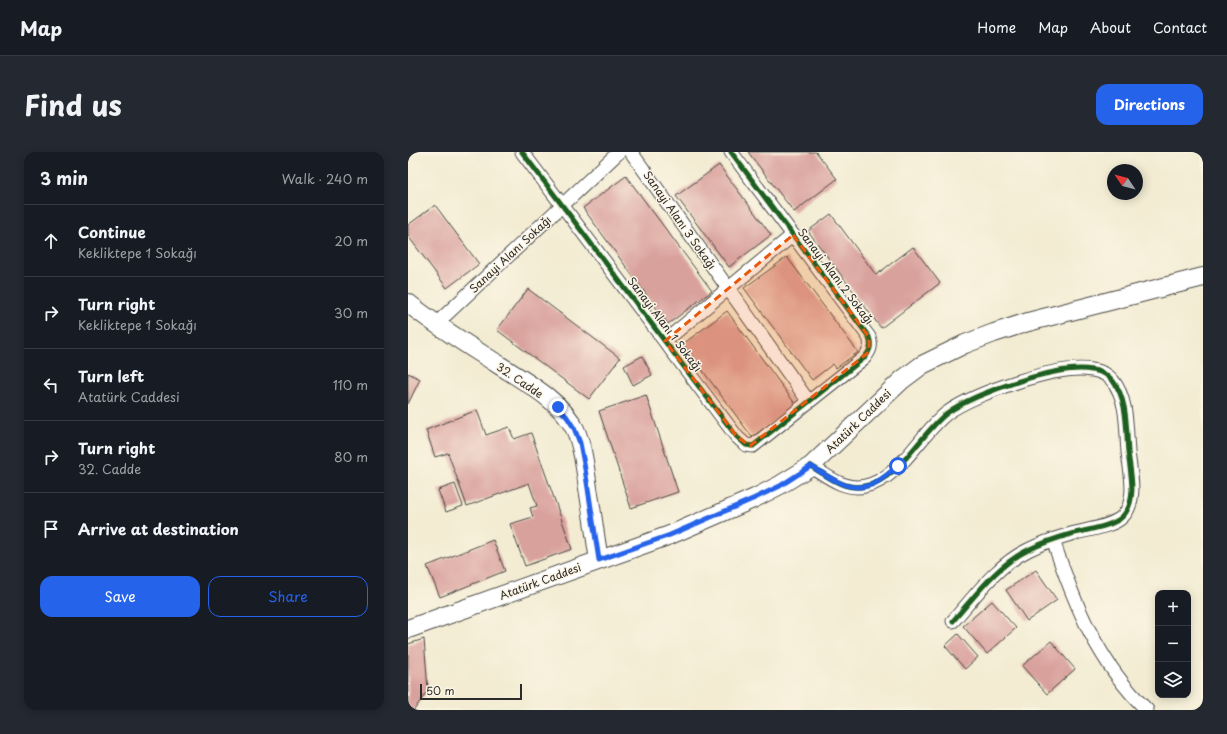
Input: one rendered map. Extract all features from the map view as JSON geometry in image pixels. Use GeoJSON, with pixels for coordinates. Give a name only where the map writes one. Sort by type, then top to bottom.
{"type":"FeatureCollection","features":[{"type":"Feature","properties":{"kind":"main road","name":"Atatürk Caddesi"},"geometry":{"type":"LineString","coordinates":[[408,629],[670,535],[780,486],[811,466],[902,380],[922,366],[942,355],[994,333],[1028,322],[1203,277]]}},
{"type":"Feature","properties":{"kind":"main road","name":"32. Cadde"},"geometry":{"type":"LineString","coordinates":[[408,303],[436,324],[528,383],[558,407],[567,417],[574,428],[580,443],[599,560]]}},
{"type":"Feature","properties":{"kind":"street","name":"Sanayi Alanı 1 Sokağı"},"geometry":{"type":"LineString","coordinates":[[522,152],[737,437],[746,445],[753,446],[809,402]]}},
{"type":"Feature","properties":{"kind":"street","name":"Sanayi Alanı Sokağı"},"geometry":{"type":"LineString","coordinates":[[436,324],[619,152]]}},
{"type":"Feature","properties":{"kind":"street","name":"Sanayi Alanı 3 Sokağı"},"geometry":{"type":"LineString","coordinates":[[631,152],[809,402]]}},
{"type":"Feature","properties":{"kind":"street","name":"Sanayi Alanı 2 Sokağı"},"geometry":{"type":"LineString","coordinates":[[732,152],[869,337],[869,352],[864,358],[809,402]]}},
{"type":"Feature","properties":{"kind":"street"},"geometry":{"type":"LineString","coordinates":[[665,341],[793,235]]}},
{"type":"Feature","properties":{"kind":"street"},"geometry":{"type":"LineString","coordinates":[[811,466],[838,483],[850,487],[863,487],[874,484],[898,466],[946,414],[961,405],[1000,387],[1028,378],[1068,370],[1091,370],[1104,373],[1113,381],[1119,392],[1124,408],[1132,496],[1124,516],[1116,522],[1053,540],[1029,549],[1015,557],[991,577],[953,621]]}},
{"type":"Feature","properties":{"kind":"street"},"geometry":{"type":"LineString","coordinates":[[1053,540],[1067,581],[1083,620],[1117,675],[1147,710]]}},
{"type":"Feature","properties":{"kind":"highlighted area"},"geometry":{"type":"Polygon","coordinates":[[[793,235],[869,337],[869,352],[750,446],[737,437],[665,341],[793,235]]]}},
{"type":"Feature","properties":{"kind":"building"},"geometry":{"type":"Polygon","coordinates":[[[748,152],[816,152],[837,179],[794,212],[748,152]]]}},
{"type":"Feature","properties":{"kind":"building"},"geometry":{"type":"Polygon","coordinates":[[[719,165],[771,235],[729,267],[676,196],[719,165]]]}},
{"type":"Feature","properties":{"kind":"building"},"geometry":{"type":"Polygon","coordinates":[[[626,176],[712,291],[668,324],[583,208],[626,176]]]}},
{"type":"Feature","properties":{"kind":"building"},"geometry":{"type":"Polygon","coordinates":[[[435,205],[479,264],[447,288],[408,236],[408,225],[435,205]]]}},
{"type":"Feature","properties":{"kind":"building"},"geometry":{"type":"Polygon","coordinates":[[[831,214],[876,275],[913,247],[940,283],[881,328],[808,231],[831,214]]]}},
{"type":"Feature","properties":{"kind":"building"},"geometry":{"type":"Polygon","coordinates":[[[787,257],[858,352],[836,368],[833,364],[812,380],[744,288],[787,257]]]}},
{"type":"Feature","properties":{"kind":"building"},"geometry":{"type":"Polygon","coordinates":[[[528,289],[620,358],[589,399],[497,330],[528,289]]]}},
{"type":"Feature","properties":{"kind":"building"},"geometry":{"type":"Polygon","coordinates":[[[727,311],[796,405],[752,437],[683,344],[727,311]]]}},
{"type":"Feature","properties":{"kind":"building"},"geometry":{"type":"Polygon","coordinates":[[[642,356],[652,375],[633,385],[624,366],[642,356]]]}},
{"type":"Feature","properties":{"kind":"building"},"geometry":{"type":"Polygon","coordinates":[[[408,373],[420,379],[408,404],[408,373]]]}},
{"type":"Feature","properties":{"kind":"building"},"geometry":{"type":"Polygon","coordinates":[[[646,395],[678,492],[631,508],[599,411],[646,395]]]}},
{"type":"Feature","properties":{"kind":"building"},"geometry":{"type":"Polygon","coordinates":[[[477,410],[486,435],[509,427],[514,439],[531,433],[572,549],[525,566],[510,524],[533,517],[530,508],[537,506],[529,483],[467,506],[448,453],[435,457],[426,430],[477,410]]]}},
{"type":"Feature","properties":{"kind":"building"},"geometry":{"type":"Polygon","coordinates":[[[455,484],[463,506],[446,512],[438,490],[455,484]]]}},
{"type":"Feature","properties":{"kind":"building"},"geometry":{"type":"Polygon","coordinates":[[[493,540],[505,571],[440,597],[427,566],[493,540]]]}},
{"type":"Feature","properties":{"kind":"building"},"geometry":{"type":"Polygon","coordinates":[[[1036,570],[1057,600],[1027,621],[1006,590],[1036,570]]]}},
{"type":"Feature","properties":{"kind":"building"},"geometry":{"type":"Polygon","coordinates":[[[992,601],[1016,628],[987,654],[963,626],[992,601]]]}},
{"type":"Feature","properties":{"kind":"building"},"geometry":{"type":"Polygon","coordinates":[[[958,634],[978,657],[965,669],[945,646],[958,634]]]}},
{"type":"Feature","properties":{"kind":"building"},"geometry":{"type":"Polygon","coordinates":[[[424,639],[428,690],[414,710],[408,710],[408,644],[424,639]]]}},
{"type":"Feature","properties":{"kind":"building"},"geometry":{"type":"Polygon","coordinates":[[[1051,641],[1075,669],[1047,694],[1022,666],[1051,641]]]}},
{"type":"Feature","properties":{"kind":"cycle path"},"geometry":{"type":"LineString","coordinates":[[522,152],[737,437],[746,445],[753,446],[864,358],[869,351],[870,343],[869,337],[731,152]]}},
{"type":"Feature","properties":{"kind":"cycle path"},"geometry":{"type":"LineString","coordinates":[[811,466],[843,485],[858,487],[865,486],[877,482],[889,475],[947,413],[977,397],[1017,382],[1059,371],[1077,369],[1092,370],[1107,375],[1113,381],[1118,389],[1124,406],[1132,485],[1132,494],[1128,509],[1123,516],[1113,523],[1055,539],[1033,547],[1017,556],[988,581],[953,621]]}},
{"type":"Feature","properties":{"kind":"route"},"geometry":{"type":"LineString","coordinates":[[558,407],[574,428],[580,443],[599,560],[670,535],[755,498],[780,486],[811,466],[838,483],[850,487],[863,487],[874,484],[884,478],[898,466]]}}]}
